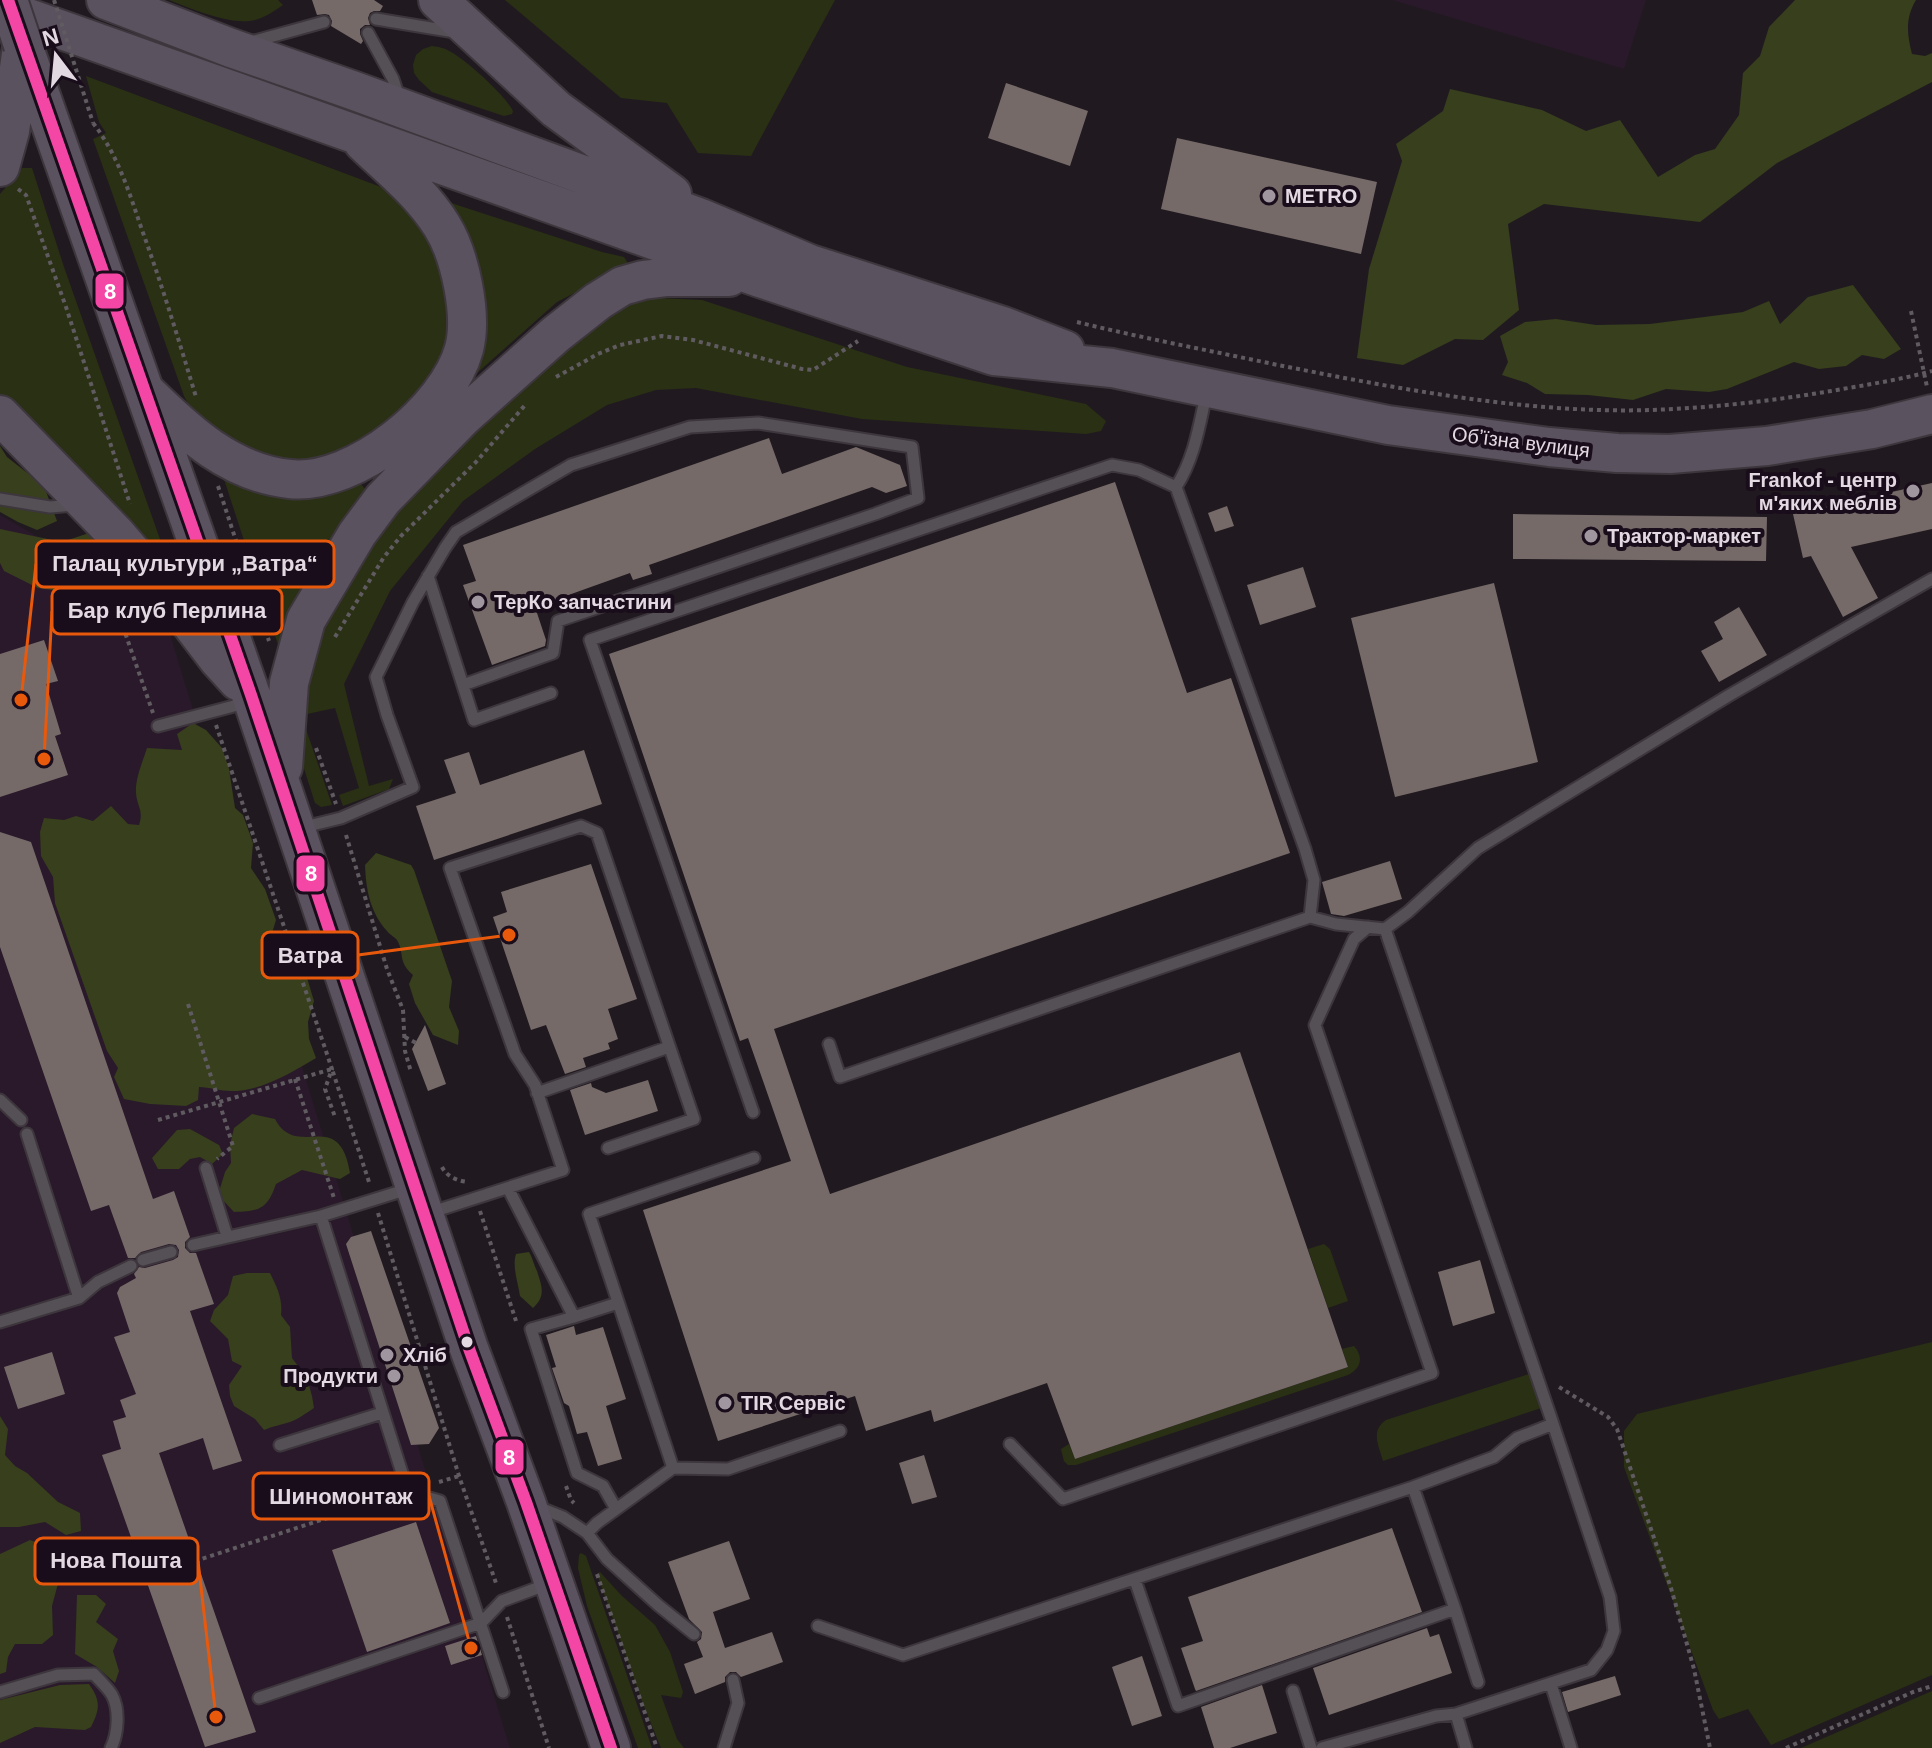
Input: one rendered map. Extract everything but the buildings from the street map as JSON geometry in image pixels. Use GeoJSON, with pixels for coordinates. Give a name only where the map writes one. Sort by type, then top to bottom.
{"type":"FeatureCollection","features":[{"type":"Feature","properties":{"kind":"highway"},"geometry":{"type":"LineString","coordinates":[[8,0],[252,698],[468,1346],[611,1748]]}},
{"type":"Feature","properties":{"kind":"highway"},"geometry":{"type":"LineString","coordinates":[[106,0],[713,224],[810,264],[1003,326],[1112,368]]}},
{"type":"Feature","properties":{"kind":"highway"},"geometry":{"type":"LineString","coordinates":[[438,0],[556,109],[713,224]]}},
{"type":"Feature","properties":{"kind":"highway"},"geometry":{"type":"LineString","coordinates":[[0,8],[760,278],[994,356],[1112,368]]}},
{"type":"Feature","properties":{"kind":"highway"},"geometry":{"type":"LineString","coordinates":[[7,176],[10,131],[23,45]]}},
{"type":"Feature","properties":{"kind":"highway"},"geometry":{"type":"LineString","coordinates":[[145,391],[179,425],[208,448],[235,464],[266,475],[294,480],[324,476],[367,460],[397,438],[432,405],[454,375],[464,348],[467,317],[455,255],[442,226],[422,200],[356,134]]}},
{"type":"Feature","properties":{"kind":"highway"},"geometry":{"type":"LineString","coordinates":[[282,788],[289,683],[306,620],[357,534],[383,499],[463,417],[556,334],[622,286],[667,277],[760,278]]}},
{"type":"Feature","properties":{"kind":"highway","name":"Обʼїзна вулиця"},"geometry":{"type":"LineString","coordinates":[[1112,368],[1388,425],[1617,453],[1670,454],[1767,446],[1872,429],[1931,405]]}},
{"type":"Feature","properties":{"kind":"highway"},"geometry":{"type":"LineString","coordinates":[[0,415],[88,505],[114,551],[176,604],[252,698]]}},
{"type":"Feature","properties":{"kind":"lane"},"geometry":{"type":"LineString","coordinates":[[376,19],[475,35]]}},
{"type":"Feature","properties":{"kind":"lane"},"geometry":{"type":"LineString","coordinates":[[231,48],[324,22]]}},
{"type":"Feature","properties":{"kind":"lane"},"geometry":{"type":"LineString","coordinates":[[368,33],[393,79],[403,109]]}},
{"type":"Feature","properties":{"kind":"lane"},"geometry":{"type":"LineString","coordinates":[[1176,487],[1194,451],[1207,389]]}},
{"type":"Feature","properties":{"kind":"lane"},"geometry":{"type":"LineString","coordinates":[[296,830],[341,818],[413,787],[376,677],[428,576],[456,532],[571,465],[690,427],[758,423],[912,447],[918,498],[558,621],[553,653],[463,685]]}},
{"type":"Feature","properties":{"kind":"lane"},"geometry":{"type":"LineString","coordinates":[[753,1112],[590,640],[1112,465],[1139,470],[1176,487],[1305,849],[1314,880],[1310,917]]}},
{"type":"Feature","properties":{"kind":"lane"},"geometry":{"type":"LineString","coordinates":[[0,499],[50,507],[88,505]]}},
{"type":"Feature","properties":{"kind":"lane"},"geometry":{"type":"LineString","coordinates":[[428,576],[474,720],[551,693]]}},
{"type":"Feature","properties":{"kind":"lane"},"geometry":{"type":"LineString","coordinates":[[829,1044],[840,1077],[1310,917],[1336,924],[1385,929],[1478,848],[1728,696],[1932,579]]}},
{"type":"Feature","properties":{"kind":"lane"},"geometry":{"type":"LineString","coordinates":[[158,726],[252,698]]}},
{"type":"Feature","properties":{"kind":"lane"},"geometry":{"type":"LineString","coordinates":[[193,1245],[339,1211],[476,1198],[563,1170],[535,1085],[515,1054],[450,868],[581,826],[597,833],[694,1119],[608,1148]]}},
{"type":"Feature","properties":{"kind":"lane"},"geometry":{"type":"LineString","coordinates":[[1010,1444],[1063,1499],[1432,1373],[1315,1025],[1354,939],[1368,927]]}},
{"type":"Feature","properties":{"kind":"lane"},"geometry":{"type":"LineString","coordinates":[[1322,1748],[1436,1716],[1456,1714],[1591,1670],[1607,1650],[1614,1631],[1610,1597],[1385,929]]}},
{"type":"Feature","properties":{"kind":"lane"},"geometry":{"type":"LineString","coordinates":[[537,1093],[669,1047]]}},
{"type":"Feature","properties":{"kind":"lane"},"geometry":{"type":"LineString","coordinates":[[0,1100],[21,1120]]}},
{"type":"Feature","properties":{"kind":"lane"},"geometry":{"type":"LineString","coordinates":[[27,1134],[79,1298]]}},
{"type":"Feature","properties":{"kind":"lane"},"geometry":{"type":"LineString","coordinates":[[673,1468],[589,1214],[754,1158]]}},
{"type":"Feature","properties":{"kind":"lane"},"geometry":{"type":"LineString","coordinates":[[206,1168],[227,1236]]}},
{"type":"Feature","properties":{"kind":"lane"},"geometry":{"type":"LineString","coordinates":[[508,1188],[574,1317]]}},
{"type":"Feature","properties":{"kind":"lane"},"geometry":{"type":"LineString","coordinates":[[321,1216],[408,1492],[440,1501],[503,1692]]}},
{"type":"Feature","properties":{"kind":"lane"},"geometry":{"type":"LineString","coordinates":[[0,1322],[79,1298],[98,1282],[137,1263],[171,1252]]}},
{"type":"Feature","properties":{"kind":"lane"},"geometry":{"type":"LineString","coordinates":[[616,1509],[603,1486],[577,1473],[531,1329],[618,1303]]}},
{"type":"Feature","properties":{"kind":"lane"},"geometry":{"type":"LineString","coordinates":[[280,1445],[382,1413]]}},
{"type":"Feature","properties":{"kind":"lane"},"geometry":{"type":"LineString","coordinates":[[818,1626],[903,1655],[1413,1487],[1494,1457],[1517,1438],[1553,1424]]}},
{"type":"Feature","properties":{"kind":"lane"},"geometry":{"type":"LineString","coordinates":[[587,1533],[673,1468],[728,1469],[840,1431]]}},
{"type":"Feature","properties":{"kind":"lane"},"geometry":{"type":"LineString","coordinates":[[1413,1487],[1478,1682]]}},
{"type":"Feature","properties":{"kind":"lane"},"geometry":{"type":"LineString","coordinates":[[526,1502],[563,1517],[587,1533],[607,1559],[694,1634]]}},
{"type":"Feature","properties":{"kind":"lane"},"geometry":{"type":"LineString","coordinates":[[1135,1580],[1178,1706],[1455,1609]]}},
{"type":"Feature","properties":{"kind":"lane"},"geometry":{"type":"LineString","coordinates":[[259,1698],[481,1623],[502,1601],[553,1582]]}},
{"type":"Feature","properties":{"kind":"lane"},"geometry":{"type":"LineString","coordinates":[[0,1692],[58,1675],[94,1674],[112,1694],[116,1708],[116,1738],[111,1748]]}},
{"type":"Feature","properties":{"kind":"lane"},"geometry":{"type":"LineString","coordinates":[[724,1748],[738,1703],[733,1680]]}},
{"type":"Feature","properties":{"kind":"lane"},"geometry":{"type":"LineString","coordinates":[[1551,1684],[1571,1748]]}},
{"type":"Feature","properties":{"kind":"lane"},"geometry":{"type":"LineString","coordinates":[[1293,1691],[1311,1748]]}},
{"type":"Feature","properties":{"kind":"lane"},"geometry":{"type":"LineString","coordinates":[[1456,1714],[1466,1748]]}},
{"type":"Feature","properties":{"kind":"path"},"geometry":{"type":"LineString","coordinates":[[54,0],[93,123]]}},
{"type":"Feature","properties":{"kind":"path"},"geometry":{"type":"LineString","coordinates":[[7,176],[26,195],[130,499],[133,520],[114,551],[107,581],[158,726]]}},
{"type":"Feature","properties":{"kind":"path"},"geometry":{"type":"LineString","coordinates":[[1911,311],[1931,405]]}},
{"type":"Feature","properties":{"kind":"path"},"geometry":{"type":"LineString","coordinates":[[1069,320],[1128,335],[1341,377],[1479,400],[1571,409],[1649,410],[1725,406],[1784,399],[1932,371]]}},
{"type":"Feature","properties":{"kind":"path"},"geometry":{"type":"LineString","coordinates":[[211,712],[332,1069],[325,1089],[335,1117]]}},
{"type":"Feature","properties":{"kind":"path"},"geometry":{"type":"LineString","coordinates":[[341,818],[387,969],[403,1010],[405,1051],[412,1079]]}},
{"type":"Feature","properties":{"kind":"path"},"geometry":{"type":"LineString","coordinates":[[188,1004],[233,1146],[206,1168]]}},
{"type":"Feature","properties":{"kind":"path"},"geometry":{"type":"LineString","coordinates":[[405,1037],[416,1043]]}},
{"type":"Feature","properties":{"kind":"path"},"geometry":{"type":"LineString","coordinates":[[295,1079],[339,1211]]}},
{"type":"Feature","properties":{"kind":"path"},"geometry":{"type":"LineString","coordinates":[[439,1158],[444,1171],[458,1181],[469,1182],[518,1327]]}},
{"type":"Feature","properties":{"kind":"path"},"geometry":{"type":"LineString","coordinates":[[1537,1375],[1608,1417],[1617,1429],[1671,1588],[1694,1669],[1710,1748]]}},
{"type":"Feature","properties":{"kind":"path"},"geometry":{"type":"LineString","coordinates":[[563,1475],[571,1500]]}},
{"type":"Feature","properties":{"kind":"path"},"geometry":{"type":"LineString","coordinates":[[195,1561],[459,1476]]}},
{"type":"Feature","properties":{"kind":"path"},"geometry":{"type":"LineString","coordinates":[[596,1571],[657,1748]]}},
{"type":"Feature","properties":{"kind":"path"},"geometry":{"type":"LineString","coordinates":[[1786,1748],[1932,1686]]}},
{"type":"Feature","properties":{"kind":"shaded area"},"geometry":{"type":"Polygon","coordinates":[[[1392,0],[1646,0],[1624,69],[1392,0]]]}},
{"type":"Feature","properties":{"kind":"shaded area"},"geometry":{"type":"Polygon","coordinates":[[[0,515],[162,608],[510,1748],[0,1748],[0,515]]]}},
{"type":"Feature","properties":{"kind":"green space"},"geometry":{"type":"Polygon","coordinates":[[[169,0],[278,0],[283,5],[255,20],[235,21],[169,0]]]}},
{"type":"Feature","properties":{"kind":"green space"},"geometry":{"type":"Polygon","coordinates":[[[505,0],[835,0],[751,156],[698,153],[667,103],[621,98],[505,0]]]}},
{"type":"Feature","properties":{"kind":"green space"},"geometry":{"type":"Polygon","coordinates":[[[1795,0],[1916,0],[1909,20],[1910,47],[1912,54],[1925,56],[1932,53],[1932,82],[1777,163],[1700,222],[1544,204],[1508,224],[1519,310],[1483,340],[1455,339],[1403,365],[1357,358],[1369,269],[1402,161],[1396,144],[1443,111],[1450,89],[1542,110],[1586,131],[1620,120],[1658,177],[1695,155],[1715,149],[1739,115],[1743,73],[1760,56],[1769,27],[1795,0]]]}},
{"type":"Feature","properties":{"kind":"green space"},"geometry":{"type":"Polygon","coordinates":[[[432,46],[458,56],[475,70],[502,97],[512,114],[504,116],[432,92],[414,73],[413,65],[416,55],[432,46]]]}},
{"type":"Feature","properties":{"kind":"green space"},"geometry":{"type":"Polygon","coordinates":[[[86,76],[381,187],[410,205],[430,232],[454,301],[448,356],[415,403],[332,460],[267,462],[200,426],[184,396],[93,139],[106,133],[99,122],[86,76]]]}},
{"type":"Feature","properties":{"kind":"green space"},"geometry":{"type":"Polygon","coordinates":[[[22,168],[32,168],[161,542],[150,545],[0,398],[0,194],[22,168]]]}},
{"type":"Feature","properties":{"kind":"green space"},"geometry":{"type":"Polygon","coordinates":[[[448,202],[624,257],[629,265],[557,302],[476,374],[482,342],[448,202]]]}},
{"type":"Feature","properties":{"kind":"green space"},"geometry":{"type":"Polygon","coordinates":[[[1853,285],[1901,349],[1884,359],[1862,355],[1846,366],[1819,369],[1794,362],[1727,389],[1709,392],[1666,389],[1633,400],[1545,394],[1527,383],[1502,375],[1508,362],[1500,336],[1525,322],[1556,319],[1596,325],[1650,324],[1743,312],[1769,301],[1780,324],[1808,297],[1853,285]]]}},
{"type":"Feature","properties":{"kind":"green space"},"geometry":{"type":"Polygon","coordinates":[[[658,298],[702,300],[907,367],[1086,404],[1106,421],[1101,431],[1086,434],[862,419],[696,388],[656,390],[607,405],[535,449],[463,501],[390,591],[344,684],[369,786],[393,779],[389,789],[343,806],[339,795],[359,788],[335,708],[307,714],[300,697],[317,644],[345,579],[442,461],[538,371],[623,305],[658,298]]]}},
{"type":"Feature","properties":{"kind":"green space"},"geometry":{"type":"Polygon","coordinates":[[[0,446],[7,457],[44,486],[57,521],[37,530],[0,512],[0,446]]]}},
{"type":"Feature","properties":{"kind":"green space"},"geometry":{"type":"Polygon","coordinates":[[[222,473],[337,490],[360,483],[369,494],[282,657],[222,473]]]}},
{"type":"Feature","properties":{"kind":"green space"},"geometry":{"type":"Polygon","coordinates":[[[0,529],[62,542],[92,532],[96,541],[97,561],[82,588],[74,593],[38,588],[4,571],[0,563],[0,529]]]}},
{"type":"Feature","properties":{"kind":"green space"},"geometry":{"type":"Polygon","coordinates":[[[298,718],[307,732],[332,805],[321,807],[315,803],[300,756],[298,718]]]}},
{"type":"Feature","properties":{"kind":"green space"},"geometry":{"type":"Polygon","coordinates":[[[193,723],[206,730],[222,748],[235,808],[243,815],[253,843],[251,868],[265,889],[276,920],[272,933],[291,967],[307,978],[314,1001],[308,1022],[309,1039],[316,1058],[254,1088],[231,1091],[199,1087],[198,1100],[186,1106],[150,1104],[124,1099],[114,1077],[118,1068],[107,1051],[55,903],[53,877],[41,856],[40,832],[44,818],[64,820],[76,816],[93,821],[111,806],[128,824],[139,825],[141,812],[136,787],[147,748],[182,750],[177,734],[193,723]]]}},
{"type":"Feature","properties":{"kind":"green space"},"geometry":{"type":"Polygon","coordinates":[[[376,853],[411,865],[414,870],[452,981],[449,1007],[459,1031],[458,1045],[433,1035],[415,1003],[409,984],[413,975],[403,961],[399,945],[381,924],[373,908],[365,865],[376,853]]]}},
{"type":"Feature","properties":{"kind":"green space"},"geometry":{"type":"Polygon","coordinates":[[[252,1114],[275,1119],[284,1131],[294,1136],[327,1138],[337,1142],[345,1153],[350,1173],[340,1179],[302,1170],[276,1184],[261,1207],[234,1212],[218,1195],[231,1163],[230,1145],[234,1128],[252,1114]]]}},
{"type":"Feature","properties":{"kind":"green space"},"geometry":{"type":"Polygon","coordinates":[[[190,1129],[219,1145],[223,1154],[212,1164],[200,1157],[190,1159],[179,1169],[158,1169],[152,1158],[177,1130],[190,1129]]]}},
{"type":"Feature","properties":{"kind":"green space"},"geometry":{"type":"Polygon","coordinates":[[[1324,1244],[1330,1249],[1348,1301],[1328,1308],[1308,1249],[1324,1244]]]}},
{"type":"Feature","properties":{"kind":"green space"},"geometry":{"type":"Polygon","coordinates":[[[529,1252],[542,1291],[533,1308],[520,1296],[515,1269],[516,1254],[529,1252]]]}},
{"type":"Feature","properties":{"kind":"green space"},"geometry":{"type":"Polygon","coordinates":[[[270,1273],[280,1298],[281,1315],[290,1327],[292,1358],[307,1378],[314,1408],[293,1421],[264,1430],[255,1419],[234,1406],[229,1385],[242,1366],[232,1361],[228,1339],[210,1321],[214,1310],[228,1295],[233,1276],[270,1273]]]}},
{"type":"Feature","properties":{"kind":"green space"},"geometry":{"type":"Polygon","coordinates":[[[1932,1342],[1932,1675],[1771,1745],[1748,1709],[1719,1719],[1713,1710],[1624,1467],[1624,1431],[1637,1414],[1932,1342]]]}},
{"type":"Feature","properties":{"kind":"green space"},"geometry":{"type":"Polygon","coordinates":[[[1354,1346],[1360,1362],[1348,1375],[1076,1465],[1068,1465],[1064,1461],[1061,1449],[1069,1444],[1075,1459],[1348,1367],[1342,1349],[1354,1346]]]}},
{"type":"Feature","properties":{"kind":"green space"},"geometry":{"type":"Polygon","coordinates":[[[1529,1374],[1541,1408],[1383,1461],[1377,1434],[1386,1420],[1529,1374]]]}},
{"type":"Feature","properties":{"kind":"green space"},"geometry":{"type":"Polygon","coordinates":[[[0,1416],[8,1429],[5,1455],[58,1502],[80,1513],[81,1531],[66,1535],[45,1522],[0,1527],[0,1416]]]}},
{"type":"Feature","properties":{"kind":"green space"},"geometry":{"type":"Polygon","coordinates":[[[30,1540],[63,1552],[56,1570],[60,1576],[52,1606],[53,1635],[42,1644],[15,1644],[8,1657],[6,1672],[0,1674],[0,1554],[30,1540]]]}},
{"type":"Feature","properties":{"kind":"green space"},"geometry":{"type":"Polygon","coordinates":[[[581,1553],[586,1556],[652,1748],[638,1748],[587,1606],[578,1568],[581,1553]]]}},
{"type":"Feature","properties":{"kind":"green space"},"geometry":{"type":"Polygon","coordinates":[[[600,1572],[655,1625],[670,1652],[683,1692],[681,1698],[661,1695],[677,1739],[684,1748],[661,1748],[597,1574],[600,1572]]]}},
{"type":"Feature","properties":{"kind":"green space"},"geometry":{"type":"Polygon","coordinates":[[[77,1595],[96,1595],[106,1604],[96,1622],[118,1639],[113,1651],[119,1671],[115,1683],[75,1654],[77,1595]]]}},
{"type":"Feature","properties":{"kind":"green space"},"geometry":{"type":"Polygon","coordinates":[[[89,1684],[98,1705],[91,1727],[85,1730],[35,1727],[0,1743],[0,1700],[60,1685],[89,1684]]]}},
{"type":"Feature","properties":{"kind":"green space"},"geometry":{"type":"Polygon","coordinates":[[[1932,1691],[1932,1748],[1801,1748],[1932,1691]]]}},
{"type":"Feature","properties":{"kind":"transit line","name":"8"},"geometry":{"type":"LineString","coordinates":[[8,0],[251,695],[468,1346],[611,1748]]}},
{"type":"Feature","properties":{"kind":"place","name":"METRO"},"geometry":{"type":"Point","coordinates":[1269,196]}},
{"type":"Feature","properties":{"kind":"place","name":"Frankof - центр м'яких меблів"},"geometry":{"type":"Point","coordinates":[1913,491]}},
{"type":"Feature","properties":{"kind":"place","name":"Трактор-маркет"},"geometry":{"type":"Point","coordinates":[1591,536]}},
{"type":"Feature","properties":{"kind":"place","name":"ТерКо запчастини"},"geometry":{"type":"Point","coordinates":[478,602]}},
{"type":"Feature","properties":{"kind":"place","name":"Палац культури „Ватра“"},"geometry":{"type":"Point","coordinates":[21,700]}},
{"type":"Feature","properties":{"kind":"place","name":"Бар клуб Перлина"},"geometry":{"type":"Point","coordinates":[44,759]}},
{"type":"Feature","properties":{"kind":"place","name":"Ватра"},"geometry":{"type":"Point","coordinates":[509,935]}},
{"type":"Feature","properties":{"kind":"place","name":"Хліб"},"geometry":{"type":"Point","coordinates":[387,1355]}},
{"type":"Feature","properties":{"kind":"place","name":"Продукти"},"geometry":{"type":"Point","coordinates":[394,1376]}},
{"type":"Feature","properties":{"kind":"place","name":"TIR Сервіс"},"geometry":{"type":"Point","coordinates":[725,1403]}},
{"type":"Feature","properties":{"kind":"place","name":"Шиномонтаж"},"geometry":{"type":"Point","coordinates":[471,1648]}},
{"type":"Feature","properties":{"kind":"place","name":"Нова Пошта"},"geometry":{"type":"Point","coordinates":[216,1717]}}]}
